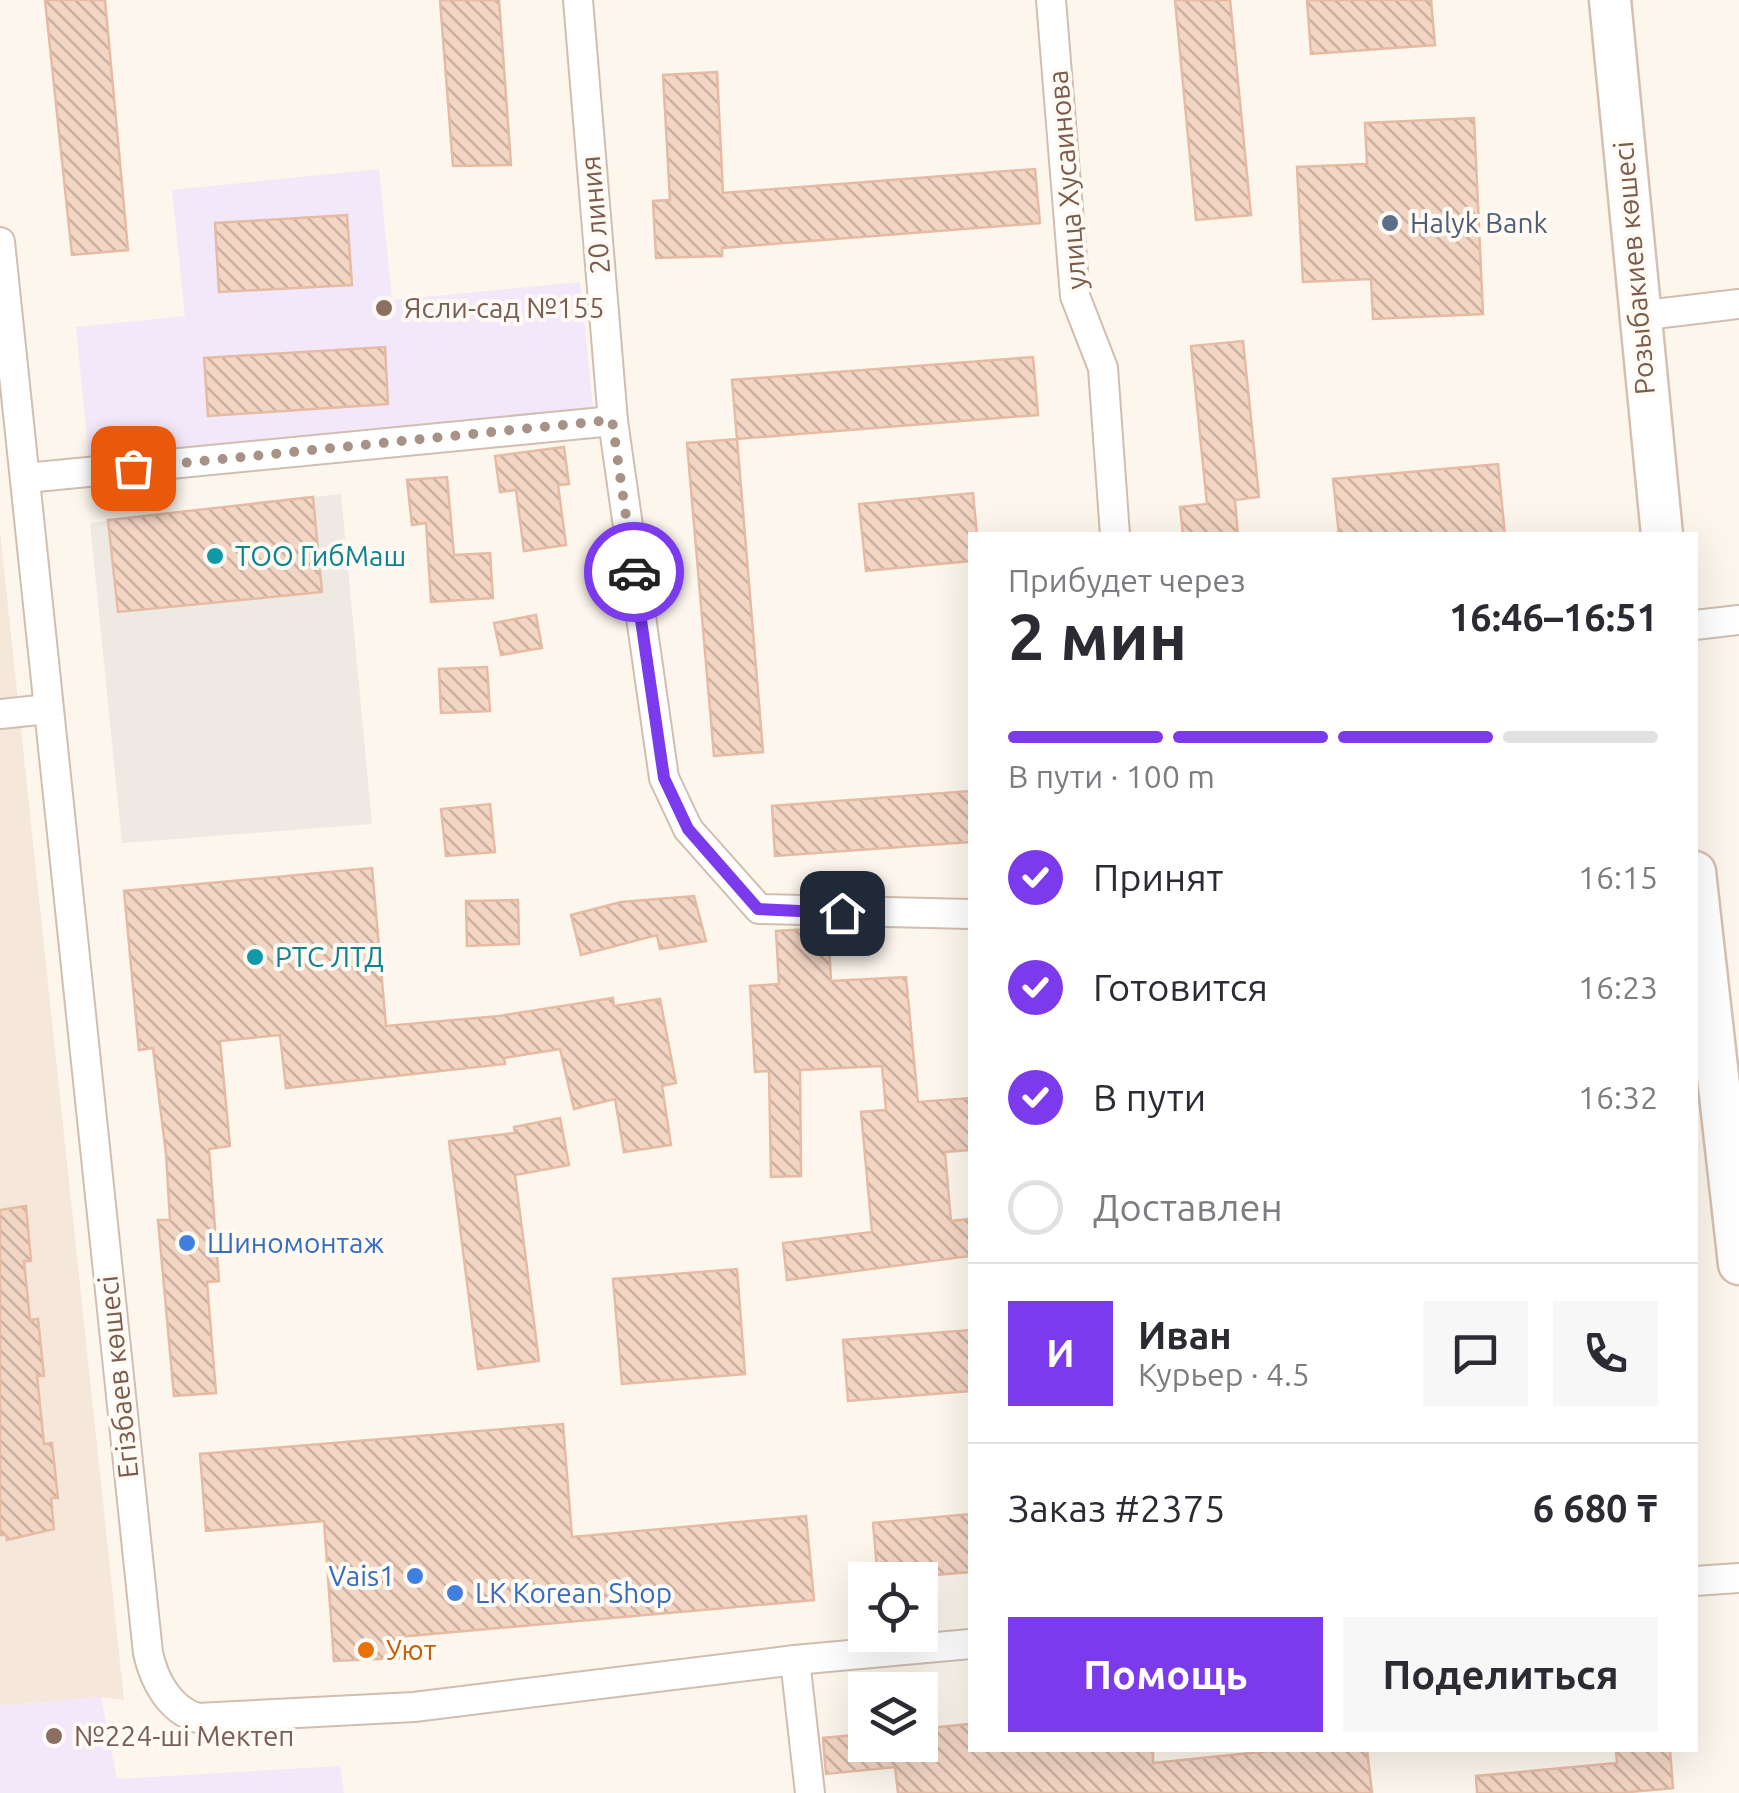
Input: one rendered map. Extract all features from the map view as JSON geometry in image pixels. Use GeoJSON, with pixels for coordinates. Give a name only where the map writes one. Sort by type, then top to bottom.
{"type":"FeatureCollection","features":[{"type":"Feature","properties":{"kind":"main road","name":"Розыбакиев көшесі"},"geometry":{"type":"LineString","coordinates":[[1610,0],[1662,532]]}},
{"type":"Feature","properties":{"kind":"main road"},"geometry":{"type":"LineString","coordinates":[[1698,900],[1739,1264]]}},
{"type":"Feature","properties":{"kind":"street","name":"20 линия"},"geometry":{"type":"LineString","coordinates":[[578,0],[612,420],[664,778],[688,829],[758,909],[968,914]]}},
{"type":"Feature","properties":{"kind":"street","name":"улица Хусаинова"},"geometry":{"type":"LineString","coordinates":[[1051,0],[1075,296],[1103,368],[1115,532]]}},
{"type":"Feature","properties":{"kind":"street","name":"Егізбаев көшесі"},"geometry":{"type":"LineString","coordinates":[[0,242],[148,1653],[166,1694],[184,1714],[230,1718],[414,1707],[796,1660],[968,1644]]}},
{"type":"Feature","properties":{"kind":"street"},"geometry":{"type":"LineString","coordinates":[[1638,316],[1739,304]]}},
{"type":"Feature","properties":{"kind":"street"},"geometry":{"type":"LineString","coordinates":[[26,478],[612,420]]}},
{"type":"Feature","properties":{"kind":"street"},"geometry":{"type":"LineString","coordinates":[[1698,625],[1739,620]]}},
{"type":"Feature","properties":{"kind":"street"},"geometry":{"type":"LineString","coordinates":[[0,714],[48,709]]}},
{"type":"Feature","properties":{"kind":"street"},"geometry":{"type":"LineString","coordinates":[[1698,1581],[1739,1578]]}},
{"type":"Feature","properties":{"kind":"street"},"geometry":{"type":"LineString","coordinates":[[796,1660],[810,1793]]}},
{"type":"Feature","properties":{"kind":"shaded area","name":"Ясли-сад №155"},"geometry":{"type":"Polygon","coordinates":[[[379,169],[392,300],[580,282],[593,407],[89,459],[76,327],[185,316],[172,190],[379,169]]]}},
{"type":"Feature","properties":{"kind":"shaded area"},"geometry":{"type":"Polygon","coordinates":[[[341,494],[372,824],[122,843],[90,523],[341,494]]]}},
{"type":"Feature","properties":{"kind":"shaded area"},"geometry":{"type":"Polygon","coordinates":[[[0,531],[124,1700],[101,1697],[0,1706],[0,531]]]}},
{"type":"Feature","properties":{"kind":"shaded area","name":"№224-ші Мектеп"},"geometry":{"type":"Polygon","coordinates":[[[101,1697],[117,1779],[340,1766],[344,1793],[0,1793],[0,1706],[101,1697]]]}},
{"type":"Feature","properties":{"kind":"building"},"geometry":{"type":"Polygon","coordinates":[[[45,0],[105,0],[128,250],[72,255],[45,0]]]}},
{"type":"Feature","properties":{"kind":"building"},"geometry":{"type":"Polygon","coordinates":[[[440,0],[499,0],[511,165],[453,166],[440,0]]]}},
{"type":"Feature","properties":{"kind":"building"},"geometry":{"type":"Polygon","coordinates":[[[1175,0],[1230,0],[1251,215],[1196,220],[1175,0]]]}},
{"type":"Feature","properties":{"kind":"building"},"geometry":{"type":"Polygon","coordinates":[[[1307,0],[1431,0],[1435,45],[1311,54],[1307,0]]]}},
{"type":"Feature","properties":{"kind":"building"},"geometry":{"type":"Polygon","coordinates":[[[717,72],[723,193],[1035,169],[1040,223],[722,248],[722,256],[656,258],[653,201],[670,200],[663,75],[717,72]]]}},
{"type":"Feature","properties":{"kind":"building","name":"Halyk Bank"},"geometry":{"type":"Polygon","coordinates":[[[1474,118],[1483,314],[1373,319],[1371,279],[1303,282],[1297,167],[1367,164],[1365,123],[1474,118]]]}},
{"type":"Feature","properties":{"kind":"building"},"geometry":{"type":"Polygon","coordinates":[[[347,215],[352,285],[219,292],[215,223],[347,215]]]}},
{"type":"Feature","properties":{"kind":"building"},"geometry":{"type":"Polygon","coordinates":[[[1243,341],[1259,497],[1235,500],[1238,532],[1183,532],[1180,507],[1207,504],[1191,346],[1243,341]]]}},
{"type":"Feature","properties":{"kind":"building"},"geometry":{"type":"Polygon","coordinates":[[[385,347],[388,404],[208,416],[204,358],[385,347]]]}},
{"type":"Feature","properties":{"kind":"building"},"geometry":{"type":"Polygon","coordinates":[[[1033,357],[1038,415],[737,439],[732,380],[1033,357]]]}},
{"type":"Feature","properties":{"kind":"building"},"geometry":{"type":"Polygon","coordinates":[[[737,439],[763,752],[714,756],[687,443],[737,439]]]}},
{"type":"Feature","properties":{"kind":"building"},"geometry":{"type":"Polygon","coordinates":[[[564,447],[569,484],[558,485],[566,545],[524,551],[516,490],[500,492],[495,456],[564,447]]]}},
{"type":"Feature","properties":{"kind":"building"},"geometry":{"type":"Polygon","coordinates":[[[1498,464],[1505,532],[1339,532],[1333,479],[1498,464]]]}},
{"type":"Feature","properties":{"kind":"building"},"geometry":{"type":"Polygon","coordinates":[[[447,477],[454,555],[490,553],[493,598],[431,602],[426,523],[412,525],[407,480],[447,477]]]}},
{"type":"Feature","properties":{"kind":"building"},"geometry":{"type":"Polygon","coordinates":[[[973,493],[977,532],[968,532],[968,561],[866,571],[859,504],[973,493]]]}},
{"type":"Feature","properties":{"kind":"building","name":"ТОО ГибМаш"},"geometry":{"type":"Polygon","coordinates":[[[313,497],[322,592],[118,612],[108,520],[313,497]]]}},
{"type":"Feature","properties":{"kind":"building"},"geometry":{"type":"Polygon","coordinates":[[[536,615],[542,648],[501,655],[494,623],[536,615]]]}},
{"type":"Feature","properties":{"kind":"building"},"geometry":{"type":"Polygon","coordinates":[[[487,667],[490,711],[441,713],[439,669],[487,667]]]}},
{"type":"Feature","properties":{"kind":"building"},"geometry":{"type":"Polygon","coordinates":[[[968,791],[968,842],[775,856],[772,806],[968,791]]]}},
{"type":"Feature","properties":{"kind":"building"},"geometry":{"type":"Polygon","coordinates":[[[490,804],[495,852],[446,856],[441,809],[490,804]]]}},
{"type":"Feature","properties":{"kind":"building"},"geometry":{"type":"Polygon","coordinates":[[[372,868],[386,1026],[499,1016],[613,998],[614,1006],[660,999],[676,1083],[662,1086],[671,1145],[624,1152],[615,1099],[574,1109],[560,1049],[504,1058],[505,1064],[286,1088],[280,1035],[220,1041],[230,1146],[209,1149],[219,1281],[207,1282],[216,1393],[174,1396],[158,1220],[170,1220],[166,1154],[153,1048],[139,1050],[124,891],[372,868]]]}},
{"type":"Feature","properties":{"kind":"building"},"geometry":{"type":"Polygon","coordinates":[[[694,896],[706,941],[660,949],[657,935],[581,955],[571,915],[621,902],[694,896]]]}},
{"type":"Feature","properties":{"kind":"building"},"geometry":{"type":"Polygon","coordinates":[[[518,900],[519,944],[467,946],[466,901],[518,900]]]}},
{"type":"Feature","properties":{"kind":"building"},"geometry":{"type":"Polygon","coordinates":[[[828,928],[831,981],[906,977],[918,1102],[968,1098],[968,1150],[945,1152],[951,1221],[968,1219],[968,1256],[787,1280],[783,1243],[872,1232],[861,1112],[886,1110],[882,1066],[800,1070],[801,1176],[771,1177],[769,1071],[755,1072],[750,986],[779,984],[776,931],[828,928]]]}},
{"type":"Feature","properties":{"kind":"building"},"geometry":{"type":"Polygon","coordinates":[[[560,1118],[569,1165],[515,1175],[539,1361],[478,1369],[449,1141],[515,1133],[514,1127],[560,1118]]]}},
{"type":"Feature","properties":{"kind":"building"},"geometry":{"type":"Polygon","coordinates":[[[26,1206],[31,1261],[24,1261],[30,1320],[38,1319],[44,1376],[37,1376],[44,1444],[52,1443],[58,1498],[51,1498],[54,1529],[7,1540],[6,1535],[0,1535],[0,1210],[26,1206]]]}},
{"type":"Feature","properties":{"kind":"building"},"geometry":{"type":"Polygon","coordinates":[[[737,1269],[745,1374],[622,1384],[613,1279],[737,1269]]]}},
{"type":"Feature","properties":{"kind":"building"},"geometry":{"type":"Polygon","coordinates":[[[968,1330],[968,1391],[848,1401],[843,1340],[968,1330]]]}},
{"type":"Feature","properties":{"kind":"building"},"geometry":{"type":"Polygon","coordinates":[[[563,1424],[572,1537],[806,1516],[814,1600],[398,1637],[400,1658],[334,1661],[324,1521],[206,1531],[200,1454],[563,1424]]]}},
{"type":"Feature","properties":{"kind":"building"},"geometry":{"type":"Polygon","coordinates":[[[968,1514],[968,1572],[938,1575],[938,1562],[876,1562],[873,1523],[968,1514]]]}},
{"type":"Feature","properties":{"kind":"building"},"geometry":{"type":"Polygon","coordinates":[[[968,1724],[968,1752],[1153,1752],[1153,1763],[1260,1752],[1367,1752],[1372,1793],[898,1793],[895,1767],[826,1774],[823,1738],[848,1736],[848,1762],[938,1762],[938,1727],[968,1724]]]}},
{"type":"Feature","properties":{"kind":"building"},"geometry":{"type":"Polygon","coordinates":[[[1616,1752],[1670,1752],[1673,1788],[1619,1793],[1477,1793],[1476,1776],[1617,1763],[1616,1752]]]}},
{"type":"Feature","properties":{"kind":"way so far"},"geometry":{"type":"LineString","coordinates":[[133,468],[612,420],[634,572]]}},
{"type":"Feature","properties":{"kind":"place","name":"Halyk Bank"},"geometry":{"type":"Point","coordinates":[1390,223]}},
{"type":"Feature","properties":{"kind":"place","name":"Ясли-сад №155"},"geometry":{"type":"Point","coordinates":[384,308]}},
{"type":"Feature","properties":{"kind":"place","name":"ТОО ГибМаш"},"geometry":{"type":"Point","coordinates":[215,556]}},
{"type":"Feature","properties":{"kind":"place","name":"РТС ЛТД"},"geometry":{"type":"Point","coordinates":[255,957]}},
{"type":"Feature","properties":{"kind":"place","name":"Шиномонтаж"},"geometry":{"type":"Point","coordinates":[187,1243]}},
{"type":"Feature","properties":{"kind":"place","name":"Vais1"},"geometry":{"type":"Point","coordinates":[415,1576]}},
{"type":"Feature","properties":{"kind":"place","name":"LK Korean Shop"},"geometry":{"type":"Point","coordinates":[455,1593]}},
{"type":"Feature","properties":{"kind":"place","name":"Уют"},"geometry":{"type":"Point","coordinates":[366,1650]}},
{"type":"Feature","properties":{"kind":"place","name":"№224-ші Мектеп"},"geometry":{"type":"Point","coordinates":[54,1736]}},
{"type":"Feature","properties":{"kind":"route"},"geometry":{"type":"LineString","coordinates":[[634,572],[664,778],[688,829],[758,909],[842,913]]}}]}
